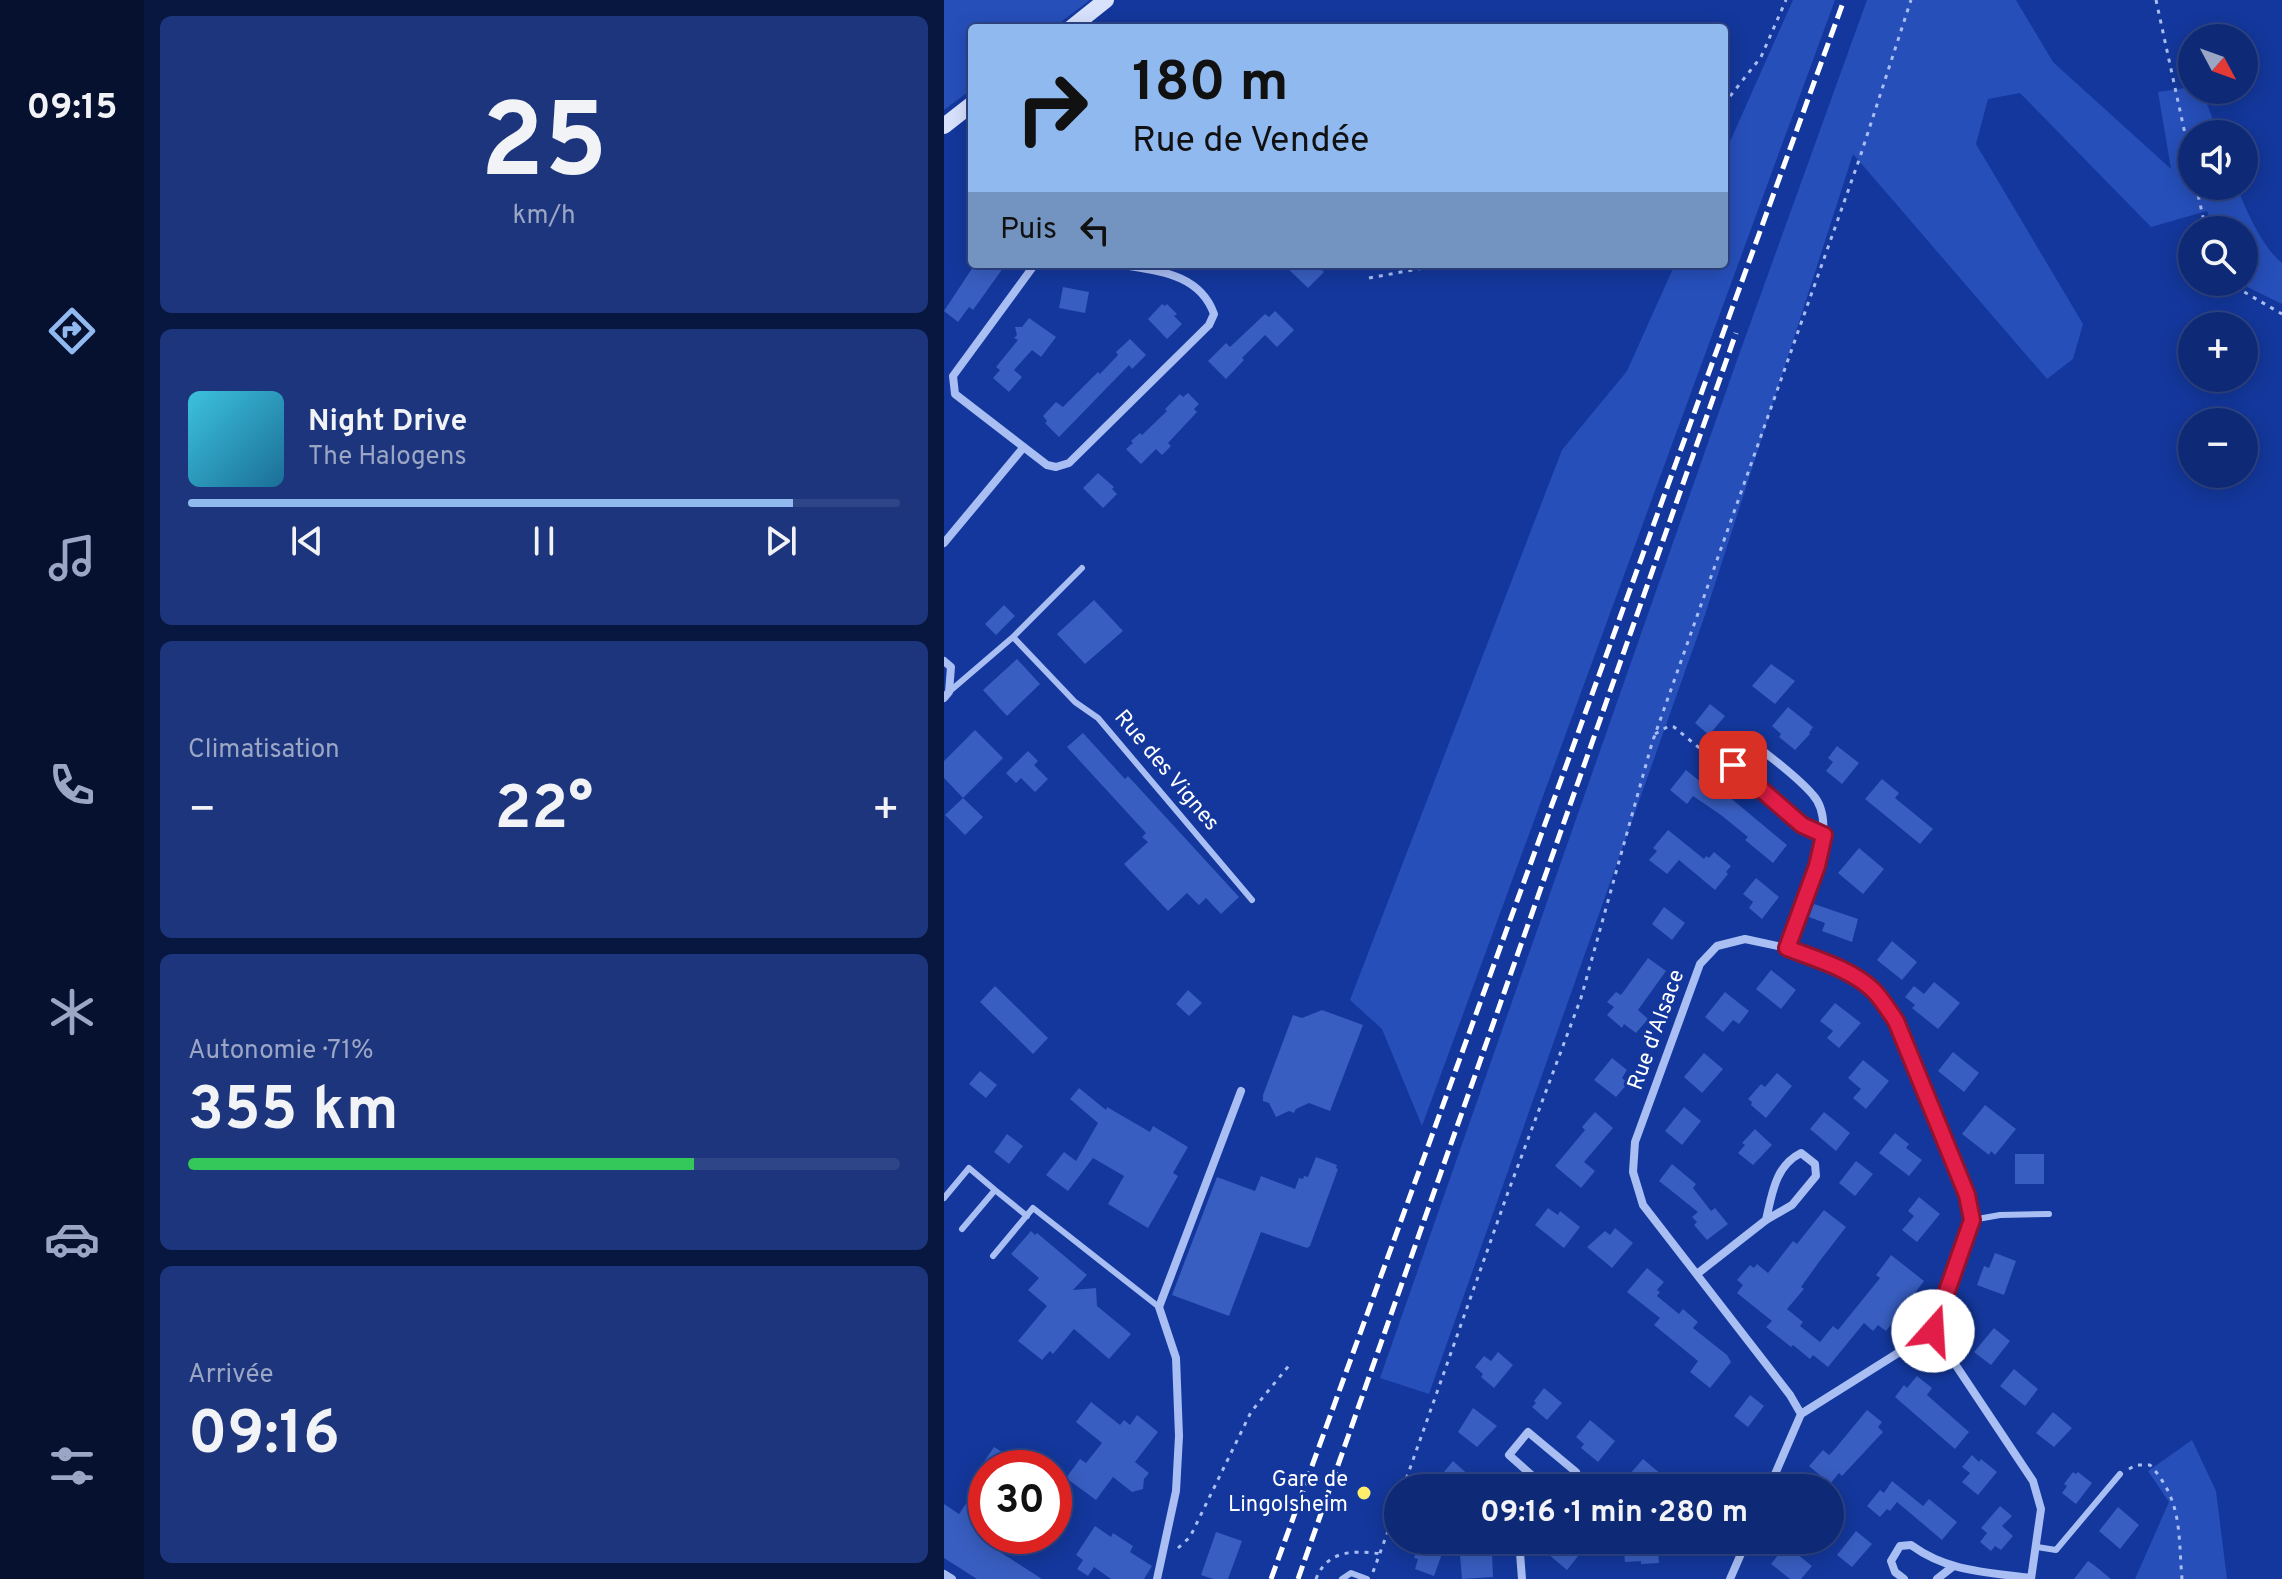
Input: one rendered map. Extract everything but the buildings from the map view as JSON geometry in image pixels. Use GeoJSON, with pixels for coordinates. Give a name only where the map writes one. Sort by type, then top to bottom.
{"type":"FeatureCollection","features":[{"type":"Feature","properties":{"kind":"main road"},"geometry":{"type":"LineString","coordinates":[[1076,24],[1106,0]]}},
{"type":"Feature","properties":{"kind":"main road"},"geometry":{"type":"LineString","coordinates":[[944,126],[968,107]]}},
{"type":"Feature","properties":{"kind":"street"},"geometry":{"type":"LineString","coordinates":[[1032,268],[953,376],[955,394],[1023,448],[1047,465],[1056,467],[1069,463],[1209,325],[1214,314],[1210,302],[1191,282],[1180,276],[1138,268]]}},
{"type":"Feature","properties":{"kind":"street"},"geometry":{"type":"LineString","coordinates":[[944,543],[1023,448]]}},
{"type":"Feature","properties":{"kind":"street"},"geometry":{"type":"LineString","coordinates":[[944,661],[951,667],[946,695]]}},
{"type":"Feature","properties":{"kind":"street"},"geometry":{"type":"LineString","coordinates":[[1787,948],[1817,866],[1824,835],[1824,813],[1815,796],[1752,742],[1736,748],[1733,765],[1802,825],[1824,835]]}},
{"type":"Feature","properties":{"kind":"street","name":"Rue d'Alsace"},"geometry":{"type":"LineString","coordinates":[[1801,1414],[1790,1395],[1643,1205],[1633,1172],[1635,1142],[1700,964],[1717,946],[1745,939],[1787,948],[1852,974],[1874,991],[1896,1021],[1967,1195],[1972,1220]]}},
{"type":"Feature","properties":{"kind":"street"},"geometry":{"type":"LineString","coordinates":[[1157,1579],[1176,1491],[1179,1436],[1176,1358],[1159,1307],[1241,1091]]}},
{"type":"Feature","properties":{"kind":"street"},"geometry":{"type":"LineString","coordinates":[[1697,1274],[1766,1220],[1792,1205],[1816,1176],[1815,1164],[1801,1153],[1787,1160],[1774,1184],[1766,1220]]}},
{"type":"Feature","properties":{"kind":"street"},"geometry":{"type":"LineString","coordinates":[[1775,1474],[1801,1414],[1933,1331],[1972,1220]]}},
{"type":"Feature","properties":{"kind":"street"},"geometry":{"type":"LineString","coordinates":[[1904,1579],[1895,1572],[1891,1561],[1900,1546],[1911,1545],[1928,1558],[1951,1568],[2031,1579],[2037,1547],[2041,1509],[2033,1481],[1933,1331]]}},
{"type":"Feature","properties":{"kind":"street"},"geometry":{"type":"LineString","coordinates":[[1530,1474],[1509,1455],[1528,1432],[1576,1472],[1574,1474]]}},
{"type":"Feature","properties":{"kind":"street"},"geometry":{"type":"LineString","coordinates":[[1520,1554],[1522,1579]]}},
{"type":"Feature","properties":{"kind":"street"},"geometry":{"type":"LineString","coordinates":[[1730,1579],[1741,1554]]}},
{"type":"Feature","properties":{"kind":"street"},"geometry":{"type":"LineString","coordinates":[[1937,1579],[1951,1568]]}},
{"type":"Feature","properties":{"kind":"street"},"geometry":{"type":"LineString","coordinates":[[944,1574],[952,1579]]}},
{"type":"Feature","properties":{"kind":"lane"},"geometry":{"type":"LineString","coordinates":[[946,695],[1013,637],[1082,568]]}},
{"type":"Feature","properties":{"kind":"lane","name":"Rue des Vignes"},"geometry":{"type":"LineString","coordinates":[[1013,637],[1075,702],[1098,718],[1252,900]]}},
{"type":"Feature","properties":{"kind":"lane"},"geometry":{"type":"LineString","coordinates":[[944,1198],[969,1168],[1027,1216]]}},
{"type":"Feature","properties":{"kind":"lane"},"geometry":{"type":"LineString","coordinates":[[962,1229],[995,1190]]}},
{"type":"Feature","properties":{"kind":"lane"},"geometry":{"type":"LineString","coordinates":[[993,1256],[1033,1208],[1159,1307]]}},
{"type":"Feature","properties":{"kind":"lane"},"geometry":{"type":"LineString","coordinates":[[1972,1220],[2000,1215],[2049,1214]]}},
{"type":"Feature","properties":{"kind":"lane"},"geometry":{"type":"LineString","coordinates":[[2037,1547],[2056,1550],[2120,1474]]}},
{"type":"Feature","properties":{"kind":"lane"},"geometry":{"type":"LineString","coordinates":[[1342,1579],[1351,1573],[1368,1579]]}},
{"type":"Feature","properties":{"kind":"path"},"geometry":{"type":"LineString","coordinates":[[1728,99],[1761,57],[1786,0]]}},
{"type":"Feature","properties":{"kind":"path"},"geometry":{"type":"LineString","coordinates":[[1408,1474],[1581,998],[1655,734],[1859,160],[1911,0]]}},
{"type":"Feature","properties":{"kind":"path"},"geometry":{"type":"LineString","coordinates":[[2156,0],[2182,120]]}},
{"type":"Feature","properties":{"kind":"path"},"geometry":{"type":"LineString","coordinates":[[1369,278],[1423,268]]}},
{"type":"Feature","properties":{"kind":"path"},"geometry":{"type":"LineString","coordinates":[[2251,296],[2282,314]]}},
{"type":"Feature","properties":{"kind":"path"},"geometry":{"type":"LineString","coordinates":[[1655,734],[1669,726],[1674,727],[1715,761],[1733,765]]}},
{"type":"Feature","properties":{"kind":"path"},"geometry":{"type":"LineString","coordinates":[[1163,1561],[1190,1537],[1251,1412],[1291,1363]]}},
{"type":"Feature","properties":{"kind":"path"},"geometry":{"type":"LineString","coordinates":[[2120,1474],[2136,1465],[2150,1465],[2161,1477],[2176,1506],[2182,1579]]}},
{"type":"Feature","properties":{"kind":"path"},"geometry":{"type":"LineString","coordinates":[[1368,1579],[1384,1545]]}},
{"type":"Feature","properties":{"kind":"path"},"geometry":{"type":"LineString","coordinates":[[1316,1579],[1323,1565],[1344,1553],[1355,1550],[1381,1554]]}},
{"type":"Feature","properties":{"kind":"shaded area"},"geometry":{"type":"Polygon","coordinates":[[[944,0],[1090,0],[1058,24],[968,24],[968,92],[944,110],[944,0]]]}},
{"type":"Feature","properties":{"kind":"shaded area"},"geometry":{"type":"Polygon","coordinates":[[[1793,0],[1835,0],[1422,1126],[1382,1029],[1350,1000],[1562,450],[1627,371],[1673,268],[1728,268],[1728,146],[1793,0]]]}},
{"type":"Feature","properties":{"kind":"shaded area"},"geometry":{"type":"Polygon","coordinates":[[[1867,0],[2016,0],[2053,62],[2171,169],[2158,92],[2178,89],[2178,104],[2207,104],[2213,120],[2178,120],[2178,200],[2243,200],[2250,216],[2209,216],[2207,211],[2178,216],[2178,219],[2151,227],[2020,93],[1988,99],[1976,144],[2083,324],[2073,359],[2047,379],[1853,154],[1705,615],[1429,1394],[1380,1378],[1736,363],[1867,0]]]}},
{"type":"Feature","properties":{"kind":"shaded area"},"geometry":{"type":"Polygon","coordinates":[[[2258,231],[2282,263],[2282,304],[2258,292],[2258,231]]]}},
{"type":"Feature","properties":{"kind":"shaded area"},"geometry":{"type":"Polygon","coordinates":[[[2192,1440],[2216,1491],[2227,1579],[2135,1579],[2169,1502],[2148,1471],[2192,1440]]]}},
{"type":"Feature","properties":{"kind":"railway"},"geometry":{"type":"LineString","coordinates":[[1271,1579],[1844,0]]}},
{"type":"Feature","properties":{"kind":"railway"},"geometry":{"type":"LineString","coordinates":[[1298,1579],[1736,333]]}},
{"type":"Feature","properties":{"kind":"place","name":"Gare de Lingolsheim"},"geometry":{"type":"Point","coordinates":[1364,1493]}},
{"type":"Feature","properties":{"kind":"route"},"geometry":{"type":"LineString","coordinates":[[1733,765],[1802,825],[1824,835],[1817,866],[1787,948],[1852,974],[1874,991],[1896,1021],[1967,1195],[1972,1220],[1933,1331]]}}]}
